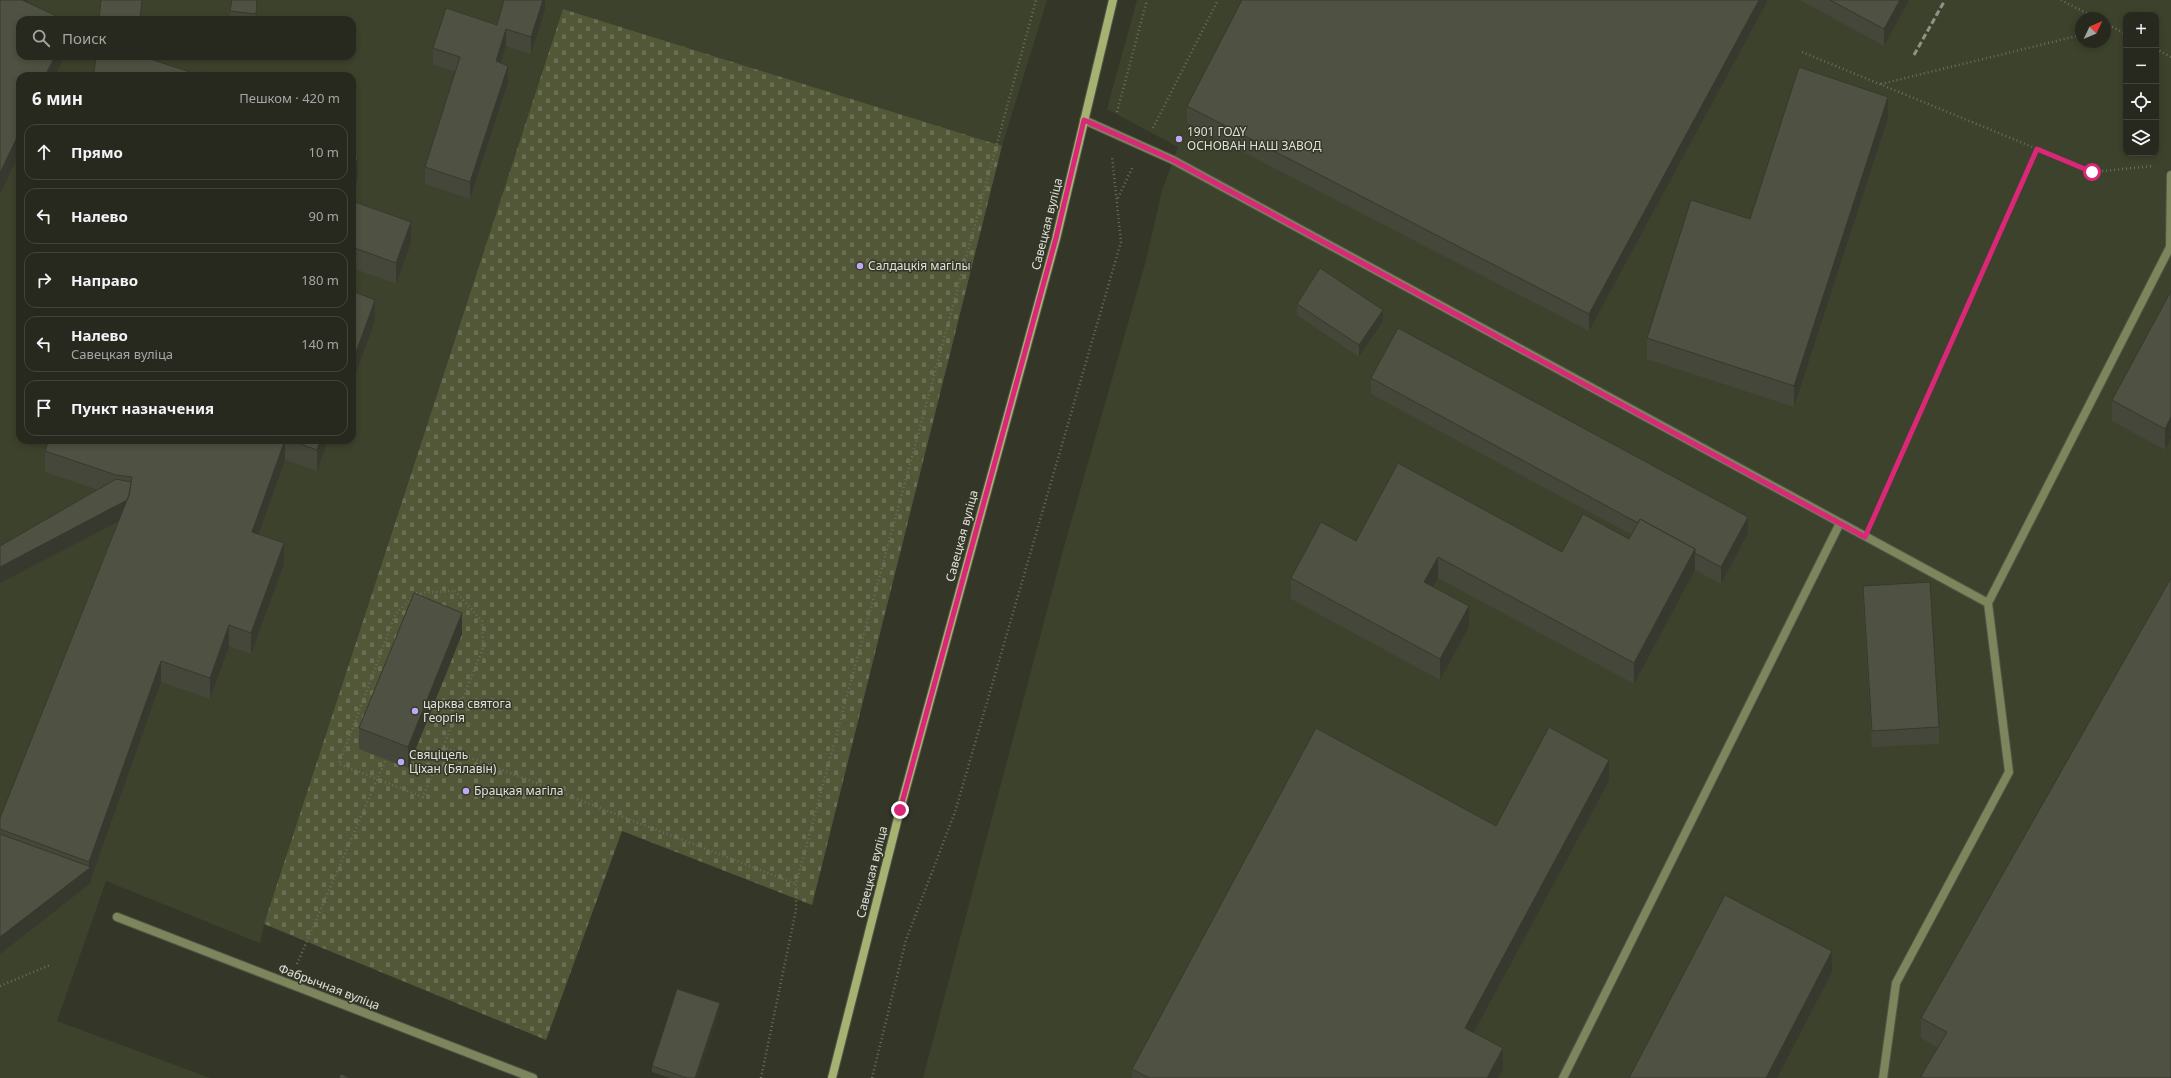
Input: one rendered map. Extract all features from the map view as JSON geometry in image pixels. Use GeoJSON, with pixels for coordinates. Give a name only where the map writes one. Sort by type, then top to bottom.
{"type":"FeatureCollection","features":[{"type":"Feature","properties":{"kind":"main road","name":"Савецкая вуліца"},"geometry":{"type":"LineString","coordinates":[[832,1078],[900,810],[1056,238],[1113,0]]}},
{"type":"Feature","properties":{"kind":"street"},"geometry":{"type":"LineString","coordinates":[[1084,120],[1143,146],[1187,168],[1988,603]]}},
{"type":"Feature","properties":{"kind":"street"},"geometry":{"type":"LineString","coordinates":[[1883,1078],[1896,983],[2009,772],[1988,603],[2170,247],[2171,175]]}},
{"type":"Feature","properties":{"kind":"street"},"geometry":{"type":"LineString","coordinates":[[1563,1078],[1840,523]]}},
{"type":"Feature","properties":{"kind":"street","name":"Фабрычная вуліца"},"geometry":{"type":"LineString","coordinates":[[117,917],[288,985],[533,1078]]}},
{"type":"Feature","properties":{"kind":"path"},"geometry":{"type":"LineString","coordinates":[[761,1078],[796,910],[796,884],[1036,0]]}},
{"type":"Feature","properties":{"kind":"path"},"geometry":{"type":"LineString","coordinates":[[872,1078],[906,940],[955,812],[1121,242],[1112,133],[1147,0]]}},
{"type":"Feature","properties":{"kind":"path"},"geometry":{"type":"LineString","coordinates":[[1117,199],[1218,0]]}},
{"type":"Feature","properties":{"kind":"path"},"geometry":{"type":"LineString","coordinates":[[2061,0],[2084,12]]}},
{"type":"Feature","properties":{"kind":"path"},"geometry":{"type":"LineString","coordinates":[[2111,26],[2123,32]]}},
{"type":"Feature","properties":{"kind":"path"},"geometry":{"type":"LineString","coordinates":[[1880,84],[2075,36]]}},
{"type":"Feature","properties":{"kind":"path"},"geometry":{"type":"LineString","coordinates":[[2159,51],[2171,57]]}},
{"type":"Feature","properties":{"kind":"path"},"geometry":{"type":"LineString","coordinates":[[1802,52],[2092,172],[2155,166]]}},
{"type":"Feature","properties":{"kind":"path"},"geometry":{"type":"LineString","coordinates":[[1865,537],[2037,149]]}},
{"type":"Feature","properties":{"kind":"path"},"geometry":{"type":"LineString","coordinates":[[455,592],[482,621],[483,648],[423,797],[377,779],[339,764],[396,614],[417,593],[455,592]]}},
{"type":"Feature","properties":{"kind":"path"},"geometry":{"type":"LineString","coordinates":[[443,747],[796,884]]}},
{"type":"Feature","properties":{"kind":"path"},"geometry":{"type":"LineString","coordinates":[[288,985],[386,759]]}},
{"type":"Feature","properties":{"kind":"path"},"geometry":{"type":"LineString","coordinates":[[0,986],[50,965]]}},
{"type":"Feature","properties":{"kind":"shaded area"},"geometry":{"type":"Polygon","coordinates":[[[0,0],[1047,0],[1002,146],[563,9],[264,924],[260,943],[106,881],[57,1021],[210,1078],[0,1078],[0,0]]]}},
{"type":"Feature","properties":{"kind":"shaded area"},"geometry":{"type":"Polygon","coordinates":[[[1137,0],[2171,0],[2171,1078],[923,1078],[1062,554],[1145,264],[1162,191],[1178,147],[1107,109],[1137,0]]]}},
{"type":"Feature","properties":{"kind":"green space"},"geometry":{"type":"Polygon","coordinates":[[[563,9],[1002,146],[812,905],[622,831],[546,1040],[264,924],[563,9]]]}},
{"type":"Feature","properties":{"kind":"building"},"geometry":{"type":"Polygon","coordinates":[[[0,0],[22,0],[56,16],[16,16],[16,60],[53,60],[47,72],[16,72],[16,139],[0,173],[0,0]]]}},
{"type":"Feature","properties":{"kind":"building"},"geometry":{"type":"Polygon","coordinates":[[[101,0],[142,0],[140,16],[99,16],[101,0]]]}},
{"type":"Feature","properties":{"kind":"building"},"geometry":{"type":"Polygon","coordinates":[[[232,0],[257,0],[256,14],[230,11],[232,0]]]}},
{"type":"Feature","properties":{"kind":"building"},"geometry":{"type":"Polygon","coordinates":[[[504,0],[543,0],[531,37],[506,29],[496,61],[508,66],[470,182],[425,167],[460,57],[433,48],[446,8],[497,25],[504,0]]]}},
{"type":"Feature","properties":{"kind":"building"},"geometry":{"type":"Polygon","coordinates":[[[1242,0],[1759,0],[1589,314],[1187,106],[1242,0]]]}},
{"type":"Feature","properties":{"kind":"building"},"geometry":{"type":"Polygon","coordinates":[[[1830,0],[1900,0],[1884,29],[1830,0]]]}},
{"type":"Feature","properties":{"kind":"building"},"geometry":{"type":"Polygon","coordinates":[[[96,60],[153,60],[190,72],[94,72],[96,60]]]}},
{"type":"Feature","properties":{"kind":"building"},"geometry":{"type":"Polygon","coordinates":[[[1799,67],[1888,97],[1794,386],[1647,338],[1691,200],[1750,219],[1799,67]]]}},
{"type":"Feature","properties":{"kind":"building"},"geometry":{"type":"Polygon","coordinates":[[[356,202],[411,222],[396,263],[356,248],[356,202]]]}},
{"type":"Feature","properties":{"kind":"building"},"geometry":{"type":"Polygon","coordinates":[[[1320,268],[1383,310],[1359,345],[1297,304],[1320,268]]]}},
{"type":"Feature","properties":{"kind":"building"},"geometry":{"type":"Polygon","coordinates":[[[2171,291],[2171,417],[2165,429],[2112,400],[2171,291]]]}},
{"type":"Feature","properties":{"kind":"building"},"geometry":{"type":"Polygon","coordinates":[[[356,293],[375,300],[356,352],[356,293]]]}},
{"type":"Feature","properties":{"kind":"building"},"geometry":{"type":"Polygon","coordinates":[[[1398,328],[1748,517],[1721,567],[1695,553],[1695,549],[1640,519],[1638,523],[1371,378],[1398,328]]]}},
{"type":"Feature","properties":{"kind":"building"},"geometry":{"type":"Polygon","coordinates":[[[48,444],[284,444],[252,532],[284,543],[251,633],[229,625],[210,678],[161,661],[89,862],[0,829],[0,818],[129,495],[132,477],[116,475],[45,451],[48,444]]]}},
{"type":"Feature","properties":{"kind":"building"},"geometry":{"type":"Polygon","coordinates":[[[300,444],[319,444],[317,450],[300,444]]]}},
{"type":"Feature","properties":{"kind":"building"},"geometry":{"type":"Polygon","coordinates":[[[1398,463],[1562,552],[1583,514],[1629,539],[1640,519],[1695,549],[1634,663],[1438,557],[1424,582],[1469,606],[1440,659],[1291,578],[1321,522],[1356,541],[1398,463]]]}},
{"type":"Feature","properties":{"kind":"building"},"geometry":{"type":"Polygon","coordinates":[[[116,479],[131,482],[127,500],[0,567],[0,546],[116,479]]]}},
{"type":"Feature","properties":{"kind":"building"},"geometry":{"type":"Polygon","coordinates":[[[2171,578],[2171,1078],[1924,1078],[1921,1076],[1947,1032],[1921,1018],[2171,578]]]}},
{"type":"Feature","properties":{"kind":"building"},"geometry":{"type":"Polygon","coordinates":[[[1930,582],[1939,727],[1872,731],[1863,586],[1930,582]]]}},
{"type":"Feature","properties":{"kind":"building"},"geometry":{"type":"Polygon","coordinates":[[[414,593],[462,613],[408,747],[359,728],[414,593]]]}},
{"type":"Feature","properties":{"kind":"building"},"geometry":{"type":"Polygon","coordinates":[[[1549,727],[1609,760],[1465,1028],[1503,1048],[1487,1078],[1149,1078],[1132,1069],[1316,728],[1496,826],[1549,727]]]}},
{"type":"Feature","properties":{"kind":"building"},"geometry":{"type":"Polygon","coordinates":[[[0,834],[91,867],[0,937],[0,834]]]}},
{"type":"Feature","properties":{"kind":"building"},"geometry":{"type":"Polygon","coordinates":[[[1725,895],[1832,951],[1766,1078],[1629,1078],[1725,895]]]}},
{"type":"Feature","properties":{"kind":"building"},"geometry":{"type":"Polygon","coordinates":[[[677,989],[720,1003],[695,1078],[687,1078],[652,1066],[677,989]]]}},
{"type":"Feature","properties":{"kind":"building"},"geometry":{"type":"Polygon","coordinates":[[[341,1074],[350,1078],[339,1078],[341,1074]]]}},
{"type":"Feature","properties":{"kind":"railway"},"geometry":{"type":"LineString","coordinates":[[1914,55],[1945,0]]}},
{"type":"Feature","properties":{"kind":"place","name":"1901 ΓΟΔΥ ОСНОВАН НАШ ЗАВОД"},"geometry":{"type":"Point","coordinates":[1179,139]}},
{"type":"Feature","properties":{"kind":"place","name":"Салдацкія магілы"},"geometry":{"type":"Point","coordinates":[860,266]}},
{"type":"Feature","properties":{"kind":"place","name":"царква святога Георгія"},"geometry":{"type":"Point","coordinates":[415,711]}},
{"type":"Feature","properties":{"kind":"place","name":"Свяціцель Ціхан (Бялавін)"},"geometry":{"type":"Point","coordinates":[401,762]}},
{"type":"Feature","properties":{"kind":"place","name":"Брацкая магіла"},"geometry":{"type":"Point","coordinates":[466,791]}},
{"type":"Feature","properties":{"kind":"route"},"geometry":{"type":"LineString","coordinates":[[900,810],[1056,238],[1084,120],[1173,160],[1865,537],[2037,149],[2092,172]]}}]}
